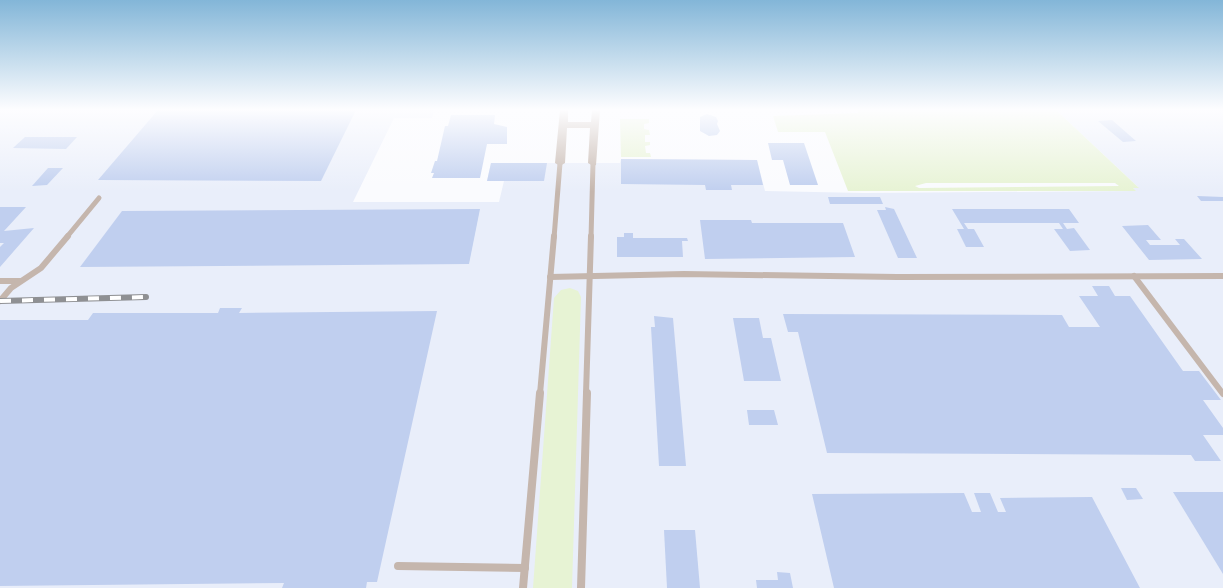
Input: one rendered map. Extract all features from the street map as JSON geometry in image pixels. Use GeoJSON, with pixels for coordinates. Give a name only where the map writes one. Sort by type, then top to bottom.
{"type":"FeatureCollection","features":[{"type":"Feature","properties":{"kind":"street"},"geometry":{"type":"LineString","coordinates":[[560,163],[562,137]]}},
{"type":"Feature","properties":{"kind":"street"},"geometry":{"type":"LineString","coordinates":[[593,163],[594,137]]}},
{"type":"Feature","properties":{"kind":"lane"},"geometry":{"type":"LineString","coordinates":[[523,588],[560,163]]}},
{"type":"Feature","properties":{"kind":"lane"},"geometry":{"type":"LineString","coordinates":[[581,588],[593,163]]}},
{"type":"Feature","properties":{"kind":"lane"},"geometry":{"type":"LineString","coordinates":[[0,301],[20,281],[41,268],[99,198]]}},
{"type":"Feature","properties":{"kind":"lane"},"geometry":{"type":"LineString","coordinates":[[550,277],[684,274],[1223,276]]}},
{"type":"Feature","properties":{"kind":"lane"},"geometry":{"type":"LineString","coordinates":[[1134,276],[1223,394]]}},
{"type":"Feature","properties":{"kind":"lane"},"geometry":{"type":"LineString","coordinates":[[0,281],[20,281]]}},
{"type":"Feature","properties":{"kind":"lane"},"geometry":{"type":"LineString","coordinates":[[398,566],[525,568]]}},
{"type":"Feature","properties":{"kind":"shaded area"},"geometry":{"type":"Polygon","coordinates":[[[0,137],[385,137],[353,202],[499,202],[504,181],[487,181],[491,163],[620,163],[621,159],[757,160],[765,191],[864,193],[1135,191],[1133,188],[1138,187],[1085,137],[1223,137],[1223,588],[0,588],[0,137]]]}},
{"type":"Feature","properties":{"kind":"green space"},"geometry":{"type":"Polygon","coordinates":[[[620,137],[645,137],[645,142],[650,142],[650,145],[645,146],[646,153],[650,153],[651,157],[621,157],[620,137]]]}},
{"type":"Feature","properties":{"kind":"green space"},"geometry":{"type":"Polygon","coordinates":[[[827,137],[1085,137],[1139,188],[1133,188],[1136,191],[848,191],[827,137]],[[926,183],[915,186],[919,188],[1119,186],[1115,183],[926,183]]]}},
{"type":"Feature","properties":{"kind":"green space"},"geometry":{"type":"Polygon","coordinates":[[[570,288],[578,291],[581,297],[572,588],[533,588],[554,298],[561,290],[570,288]]]}},
{"type":"Feature","properties":{"kind":"building"},"geometry":{"type":"Polygon","coordinates":[[[25,137],[77,137],[66,149],[13,148],[25,137]]]}},
{"type":"Feature","properties":{"kind":"building"},"geometry":{"type":"Polygon","coordinates":[[[134,137],[342,137],[321,181],[98,180],[134,137]]]}},
{"type":"Feature","properties":{"kind":"building"},"geometry":{"type":"Polygon","coordinates":[[[442,137],[507,137],[507,144],[487,144],[480,178],[432,178],[434,173],[431,173],[437,161],[442,137]]]}},
{"type":"Feature","properties":{"kind":"building"},"geometry":{"type":"Polygon","coordinates":[[[1118,137],[1132,137],[1136,141],[1123,142],[1118,137]]]}},
{"type":"Feature","properties":{"kind":"building"},"geometry":{"type":"Polygon","coordinates":[[[768,143],[804,143],[818,185],[790,185],[783,160],[772,160],[768,143]]]}},
{"type":"Feature","properties":{"kind":"building"},"geometry":{"type":"Polygon","coordinates":[[[621,159],[757,160],[763,185],[731,185],[732,190],[706,190],[705,185],[621,184],[621,159]]]}},
{"type":"Feature","properties":{"kind":"building"},"geometry":{"type":"Polygon","coordinates":[[[491,163],[547,163],[544,181],[487,181],[491,163]]]}},
{"type":"Feature","properties":{"kind":"building"},"geometry":{"type":"Polygon","coordinates":[[[48,168],[63,168],[47,185],[32,186],[48,168]]]}},
{"type":"Feature","properties":{"kind":"building"},"geometry":{"type":"Polygon","coordinates":[[[1197,196],[1223,197],[1223,201],[1201,201],[1197,196]]]}},
{"type":"Feature","properties":{"kind":"building"},"geometry":{"type":"Polygon","coordinates":[[[828,197],[880,197],[883,204],[830,204],[828,197]]]}},
{"type":"Feature","properties":{"kind":"building"},"geometry":{"type":"Polygon","coordinates":[[[0,207],[26,207],[4,231],[34,228],[0,267],[0,247],[4,243],[0,243],[0,207]]]}},
{"type":"Feature","properties":{"kind":"building"},"geometry":{"type":"Polygon","coordinates":[[[885,207],[894,209],[917,258],[898,258],[877,210],[886,210],[885,207]]]}},
{"type":"Feature","properties":{"kind":"building"},"geometry":{"type":"Polygon","coordinates":[[[480,209],[469,264],[80,267],[122,211],[480,209]]]}},
{"type":"Feature","properties":{"kind":"building"},"geometry":{"type":"Polygon","coordinates":[[[952,209],[1069,209],[1079,223],[1063,223],[1067,229],[1074,228],[1090,250],[1070,251],[1054,229],[1063,229],[1059,223],[964,223],[968,229],[974,229],[984,247],[966,247],[957,229],[964,229],[952,209]]]}},
{"type":"Feature","properties":{"kind":"building"},"geometry":{"type":"Polygon","coordinates":[[[700,220],[751,220],[752,223],[843,223],[855,257],[705,259],[700,220]]]}},
{"type":"Feature","properties":{"kind":"building"},"geometry":{"type":"Polygon","coordinates":[[[1148,225],[1161,240],[1146,240],[1150,245],[1180,245],[1175,239],[1184,239],[1202,259],[1149,260],[1122,226],[1148,225]]]}},
{"type":"Feature","properties":{"kind":"building"},"geometry":{"type":"Polygon","coordinates":[[[624,233],[633,233],[633,238],[687,238],[688,241],[682,241],[683,257],[617,257],[617,237],[624,237],[624,233]]]}},
{"type":"Feature","properties":{"kind":"building"},"geometry":{"type":"Polygon","coordinates":[[[1092,286],[1109,286],[1115,296],[1130,296],[1183,371],[1199,371],[1221,400],[1203,400],[1223,428],[1223,435],[1203,435],[1221,461],[1195,461],[1191,455],[827,453],[798,332],[788,332],[783,314],[1062,315],[1069,327],[1100,327],[1079,296],[1098,296],[1092,286]]]}},
{"type":"Feature","properties":{"kind":"building"},"geometry":{"type":"Polygon","coordinates":[[[220,308],[242,308],[239,313],[437,311],[377,582],[367,582],[366,588],[282,588],[284,583],[0,586],[0,320],[88,320],[93,313],[218,313],[220,308]]]}},
{"type":"Feature","properties":{"kind":"building"},"geometry":{"type":"Polygon","coordinates":[[[654,316],[673,318],[686,466],[659,466],[651,327],[655,327],[654,316]]]}},
{"type":"Feature","properties":{"kind":"building"},"geometry":{"type":"Polygon","coordinates":[[[733,318],[759,318],[763,338],[771,338],[781,381],[744,381],[733,318]]]}},
{"type":"Feature","properties":{"kind":"building"},"geometry":{"type":"Polygon","coordinates":[[[747,410],[774,410],[778,425],[749,425],[747,410]]]}},
{"type":"Feature","properties":{"kind":"building"},"geometry":{"type":"Polygon","coordinates":[[[1121,488],[1136,488],[1143,499],[1127,500],[1121,488]]]}},
{"type":"Feature","properties":{"kind":"building"},"geometry":{"type":"Polygon","coordinates":[[[1173,492],[1223,492],[1223,574],[1173,492]]]}},
{"type":"Feature","properties":{"kind":"building"},"geometry":{"type":"Polygon","coordinates":[[[964,493],[972,512],[981,512],[974,493],[990,493],[998,512],[1006,512],[1000,498],[1092,497],[1140,588],[834,588],[812,494],[964,493]]]}},
{"type":"Feature","properties":{"kind":"building"},"geometry":{"type":"Polygon","coordinates":[[[664,530],[695,530],[700,588],[667,588],[664,530]]]}},
{"type":"Feature","properties":{"kind":"building"},"geometry":{"type":"Polygon","coordinates":[[[777,572],[790,573],[793,588],[757,588],[756,580],[778,580],[777,572]]]}},
{"type":"Feature","properties":{"kind":"railway"},"geometry":{"type":"LineString","coordinates":[[0,301],[146,297]]}}]}
